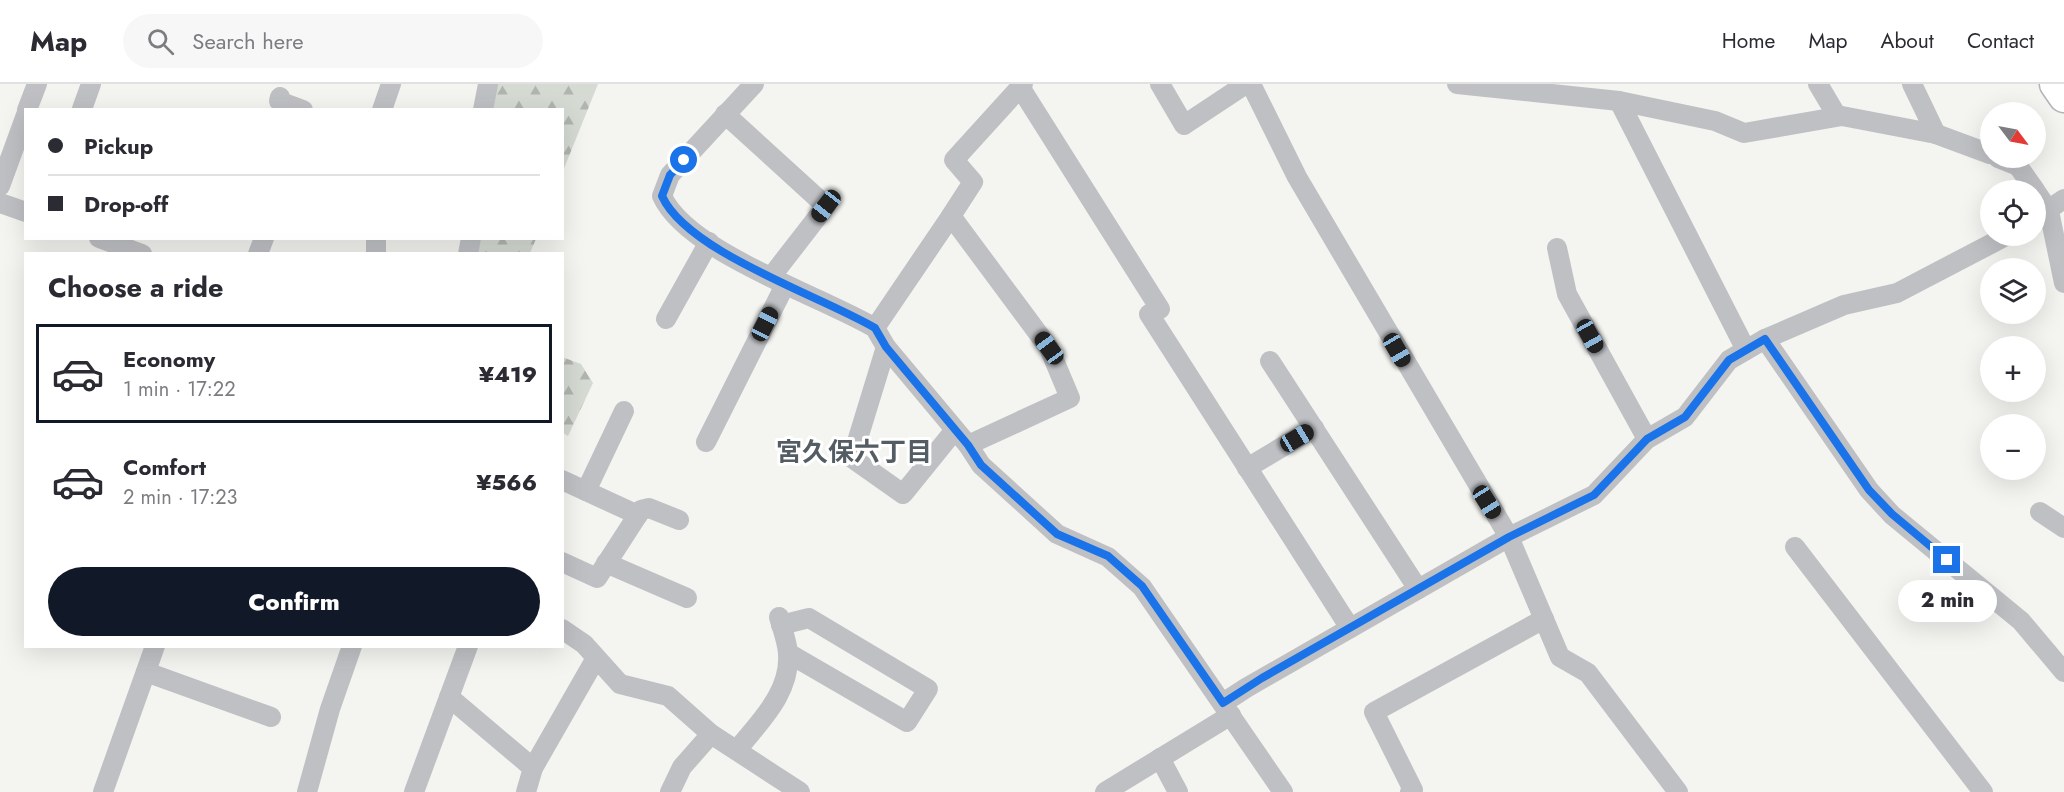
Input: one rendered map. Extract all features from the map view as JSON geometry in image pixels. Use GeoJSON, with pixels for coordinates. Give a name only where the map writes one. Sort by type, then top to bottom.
{"type":"FeatureCollection","features":[{"type":"Feature","properties":{"kind":"main road"},"geometry":{"type":"LineString","coordinates":[[2055,84],[2064,97]]}},
{"type":"Feature","properties":{"kind":"street"},"geometry":{"type":"LineString","coordinates":[[28,108],[37,84]]}},
{"type":"Feature","properties":{"kind":"street"},"geometry":{"type":"LineString","coordinates":[[82,108],[91,84]]}},
{"type":"Feature","properties":{"kind":"street"},"geometry":{"type":"LineString","coordinates":[[383,108],[391,84]]}},
{"type":"Feature","properties":{"kind":"street"},"geometry":{"type":"LineString","coordinates":[[483,108],[488,84]]}},
{"type":"Feature","properties":{"kind":"street"},"geometry":{"type":"LineString","coordinates":[[754,84],[670,175],[662,196],[668,210],[692,232],[709,242],[778,281],[851,314],[875,328],[886,347],[968,445],[981,465],[1057,534],[1108,556],[1142,586],[1283,792]]}},
{"type":"Feature","properties":{"kind":"street"},"geometry":{"type":"LineString","coordinates":[[1160,84],[1184,125],[1248,84],[1297,177],[1509,537],[1560,657],[1588,673],[1678,792]]}},
{"type":"Feature","properties":{"kind":"street"},"geometry":{"type":"LineString","coordinates":[[1457,84],[1619,101],[1715,122],[1744,133],[1837,116],[1936,134],[1980,150]]}},
{"type":"Feature","properties":{"kind":"street"},"geometry":{"type":"LineString","coordinates":[[1818,84],[1837,116]]}},
{"type":"Feature","properties":{"kind":"street"},"geometry":{"type":"LineString","coordinates":[[1912,84],[1936,134]]}},
{"type":"Feature","properties":{"kind":"street"},"geometry":{"type":"LineString","coordinates":[[875,328],[973,182],[954,160],[1022,86],[1160,309],[1149,314],[1350,628]]}},
{"type":"Feature","properties":{"kind":"street"},"geometry":{"type":"LineString","coordinates":[[280,97],[279,101],[298,108]]}},
{"type":"Feature","properties":{"kind":"street"},"geometry":{"type":"LineString","coordinates":[[1619,101],[1746,350]]}},
{"type":"Feature","properties":{"kind":"street"},"geometry":{"type":"LineString","coordinates":[[706,442],[778,281],[826,206],[725,114]]}},
{"type":"Feature","properties":{"kind":"street"},"geometry":{"type":"LineString","coordinates":[[0,186],[24,120]]}},
{"type":"Feature","properties":{"kind":"street"},"geometry":{"type":"LineString","coordinates":[[0,203],[24,211]]}},
{"type":"Feature","properties":{"kind":"street"},"geometry":{"type":"LineString","coordinates":[[2049,209],[2064,283]]}},
{"type":"Feature","properties":{"kind":"street"},"geometry":{"type":"LineString","coordinates":[[951,216],[1049,348],[1070,398],[968,445]]}},
{"type":"Feature","properties":{"kind":"street"},"geometry":{"type":"LineString","coordinates":[[104,240],[137,252]]}},
{"type":"Feature","properties":{"kind":"street"},"geometry":{"type":"LineString","coordinates":[[666,319],[709,242]]}},
{"type":"Feature","properties":{"kind":"street"},"geometry":{"type":"LineString","coordinates":[[1105,792],[1160,758],[1227,709],[1350,628],[1509,537],[1594,495],[1647,439],[1685,417],[1729,360],[1765,339],[1844,305],[1897,293],[1987,246]]}},
{"type":"Feature","properties":{"kind":"street"},"geometry":{"type":"LineString","coordinates":[[1557,248],[1567,294],[1647,439]]}},
{"type":"Feature","properties":{"kind":"street"},"geometry":{"type":"LineString","coordinates":[[1765,339],[1869,490],[1892,514],[2021,621],[2064,672]]}},
{"type":"Feature","properties":{"kind":"street"},"geometry":{"type":"LineString","coordinates":[[886,347],[852,458],[903,494],[954,431]]}},
{"type":"Feature","properties":{"kind":"street"},"geometry":{"type":"LineString","coordinates":[[1270,361],[1418,589]]}},
{"type":"Feature","properties":{"kind":"street"},"geometry":{"type":"LineString","coordinates":[[586,491],[624,411]]}},
{"type":"Feature","properties":{"kind":"street"},"geometry":{"type":"LineString","coordinates":[[1247,468],[1314,428]]}},
{"type":"Feature","properties":{"kind":"street"},"geometry":{"type":"LineString","coordinates":[[564,481],[638,515]]}},
{"type":"Feature","properties":{"kind":"street"},"geometry":{"type":"LineString","coordinates":[[564,563],[597,579],[641,510],[649,508],[679,520]]}},
{"type":"Feature","properties":{"kind":"street"},"geometry":{"type":"LineString","coordinates":[[2040,512],[2064,528]]}},
{"type":"Feature","properties":{"kind":"street"},"geometry":{"type":"LineString","coordinates":[[1795,547],[1983,792]]}},
{"type":"Feature","properties":{"kind":"street"},"geometry":{"type":"LineString","coordinates":[[606,563],[687,598]]}},
{"type":"Feature","properties":{"kind":"street"},"geometry":{"type":"LineString","coordinates":[[737,750],[778,698],[786,680],[788,653],[780,621],[808,618],[928,690],[907,722],[788,653]]}},
{"type":"Feature","properties":{"kind":"street"},"geometry":{"type":"LineString","coordinates":[[1410,792],[1413,790],[1374,712],[1544,619]]}},
{"type":"Feature","properties":{"kind":"street"},"geometry":{"type":"LineString","coordinates":[[564,630],[584,644],[620,684],[668,696],[711,734],[800,792]]}},
{"type":"Feature","properties":{"kind":"street"},"geometry":{"type":"LineString","coordinates":[[104,792],[154,648]]}},
{"type":"Feature","properties":{"kind":"street"},"geometry":{"type":"LineString","coordinates":[[307,792],[330,709],[351,648]]}},
{"type":"Feature","properties":{"kind":"street"},"geometry":{"type":"LineString","coordinates":[[414,792],[467,648]]}},
{"type":"Feature","properties":{"kind":"street"},"geometry":{"type":"LineString","coordinates":[[526,792],[532,768],[596,658]]}},
{"type":"Feature","properties":{"kind":"street"},"geometry":{"type":"LineString","coordinates":[[146,672],[271,717]]}},
{"type":"Feature","properties":{"kind":"street"},"geometry":{"type":"LineString","coordinates":[[449,697],[532,768]]}},
{"type":"Feature","properties":{"kind":"street"},"geometry":{"type":"LineString","coordinates":[[670,792],[682,767],[711,734]]}},
{"type":"Feature","properties":{"kind":"street"},"geometry":{"type":"LineString","coordinates":[[1160,758],[1178,792]]}},
{"type":"Feature","properties":{"kind":"green space"},"geometry":{"type":"Polygon","coordinates":[[[493,84],[598,84],[564,169],[564,108],[490,108],[493,84]]]}},
{"type":"Feature","properties":{"kind":"green space"},"geometry":{"type":"Polygon","coordinates":[[[473,240],[536,240],[530,252],[470,252],[473,240]]]}},
{"type":"Feature","properties":{"kind":"green space"},"geometry":{"type":"Polygon","coordinates":[[[564,358],[581,364],[593,383],[568,436],[564,434],[564,358]]]}},
{"type":"Feature","properties":{"kind":"district","name":"宮久保六丁目"},"geometry":{"type":"Point","coordinates":[854,452]}},
{"type":"Feature","properties":{"kind":"route"},"geometry":{"type":"LineString","coordinates":[[684,160],[670,175],[662,196],[668,210],[692,232],[737,259],[875,328],[886,347],[968,445],[981,465],[1057,534],[1108,556],[1142,586],[1223,703],[1262,678],[1509,537],[1594,495],[1618,467],[1647,439],[1685,417],[1705,387],[1729,360],[1765,339],[1869,490],[1892,514],[1947,560]]}}]}
